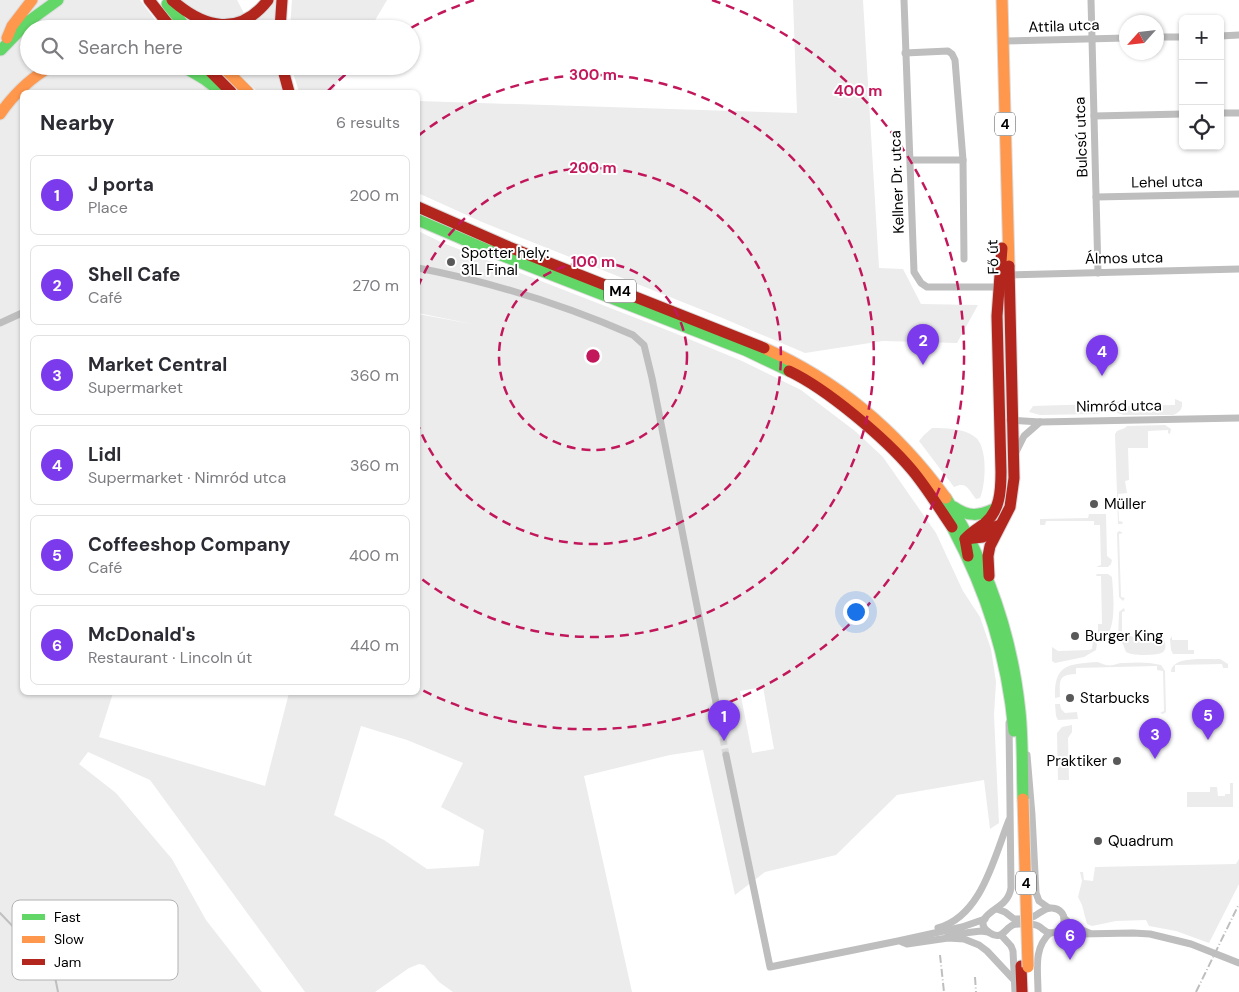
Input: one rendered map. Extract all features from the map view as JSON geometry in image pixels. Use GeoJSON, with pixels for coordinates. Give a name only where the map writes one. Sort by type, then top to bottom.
{"type":"FeatureCollection","features":[{"type":"Feature","properties":{"kind":"main road"},"geometry":{"type":"LineString","coordinates":[[0,51],[12,26],[32,0]]}},
{"type":"Feature","properties":{"kind":"main road"},"geometry":{"type":"LineString","coordinates":[[30,20],[58,0]]}},
{"type":"Feature","properties":{"kind":"main road"},"geometry":{"type":"LineString","coordinates":[[150,0],[165,20]]}},
{"type":"Feature","properties":{"kind":"main road"},"geometry":{"type":"LineString","coordinates":[[164,0],[180,20]]}},
{"type":"Feature","properties":{"kind":"main road"},"geometry":{"type":"LineString","coordinates":[[172,0],[188,14],[201,20]]}},
{"type":"Feature","properties":{"kind":"main road"},"geometry":{"type":"LineString","coordinates":[[243,20],[261,10],[268,0]]}},
{"type":"Feature","properties":{"kind":"main road"},"geometry":{"type":"LineString","coordinates":[[281,20],[282,0]]}},
{"type":"Feature","properties":{"kind":"main road","name":"Fő út"},"geometry":{"type":"LineString","coordinates":[[1002,0],[1014,458],[1012,494],[1008,513]]}},
{"type":"Feature","properties":{"kind":"main road"},"geometry":{"type":"LineString","coordinates":[[0,51],[20,30]]}},
{"type":"Feature","properties":{"kind":"main road"},"geometry":{"type":"LineString","coordinates":[[0,114],[22,87],[39,75]]}},
{"type":"Feature","properties":{"kind":"main road"},"geometry":{"type":"LineString","coordinates":[[197,75],[218,90]]}},
{"type":"Feature","properties":{"kind":"main road"},"geometry":{"type":"LineString","coordinates":[[214,75],[229,90]]}},
{"type":"Feature","properties":{"kind":"main road"},"geometry":{"type":"LineString","coordinates":[[231,75],[246,90]]}},
{"type":"Feature","properties":{"kind":"main road"},"geometry":{"type":"LineString","coordinates":[[284,75],[288,90]]}},
{"type":"Feature","properties":{"kind":"main road","name":"4"},"geometry":{"type":"LineString","coordinates":[[996,508],[1001,482],[997,316],[1006,200]]}},
{"type":"Feature","properties":{"kind":"main road","name":"M4"},"geometry":{"type":"LineString","coordinates":[[420,208],[492,240],[749,341],[806,369],[851,398],[873,415],[908,450],[946,498]]}},
{"type":"Feature","properties":{"kind":"main road","name":"M4"},"geometry":{"type":"LineString","coordinates":[[420,221],[488,250],[745,350],[800,376],[844,407],[888,445],[912,470],[952,527]]}},
{"type":"Feature","properties":{"kind":"main road"},"geometry":{"type":"LineString","coordinates":[[998,287],[1010,308]]}},
{"type":"Feature","properties":{"kind":"main road"},"geometry":{"type":"LineString","coordinates":[[946,498],[963,513],[973,516],[980,516],[996,508]]}},
{"type":"Feature","properties":{"kind":"main road"},"geometry":{"type":"LineString","coordinates":[[946,498],[989,576]]}},
{"type":"Feature","properties":{"kind":"main road"},"geometry":{"type":"LineString","coordinates":[[968,538],[989,520],[996,508]]}},
{"type":"Feature","properties":{"kind":"main road"},"geometry":{"type":"LineString","coordinates":[[952,527],[968,538],[988,535],[1008,513]]}},
{"type":"Feature","properties":{"kind":"main road","name":"4"},"geometry":{"type":"LineString","coordinates":[[1008,513],[990,546],[988,556],[989,576],[1007,634],[1015,673],[1020,713],[1020,799],[1025,967],[1029,992]]}},
{"type":"Feature","properties":{"kind":"main road"},"geometry":{"type":"LineString","coordinates":[[952,527],[968,556]]}},
{"type":"Feature","properties":{"kind":"main road","name":"4"},"geometry":{"type":"LineString","coordinates":[[968,538],[968,556],[991,612],[999,639],[1010,702],[1020,799]]}},
{"type":"Feature","properties":{"kind":"main road","name":"4"},"geometry":{"type":"LineString","coordinates":[[1022,992],[1025,967]]}},
{"type":"Feature","properties":{"kind":"street","name":"Kellner Dr. utca"},"geometry":{"type":"LineString","coordinates":[[904,0],[914,272],[917,278],[927,287],[998,287]]}},
{"type":"Feature","properties":{"kind":"street","name":"Bulcsú utca"},"geometry":{"type":"LineString","coordinates":[[1091,0],[1098,273]]}},
{"type":"Feature","properties":{"kind":"street"},"geometry":{"type":"LineString","coordinates":[[1224,36],[1239,35]]}},
{"type":"Feature","properties":{"kind":"street"},"geometry":{"type":"LineString","coordinates":[[1164,37],[1179,37]]}},
{"type":"Feature","properties":{"kind":"street","name":"Attila utca"},"geometry":{"type":"LineString","coordinates":[[1003,42],[1119,38]]}},
{"type":"Feature","properties":{"kind":"street"},"geometry":{"type":"LineString","coordinates":[[905,53],[948,51],[955,60],[963,160],[964,259]]}},
{"type":"Feature","properties":{"kind":"street"},"geometry":{"type":"LineString","coordinates":[[1224,113],[1239,113]]}},
{"type":"Feature","properties":{"kind":"street"},"geometry":{"type":"LineString","coordinates":[[1094,116],[1179,114]]}},
{"type":"Feature","properties":{"kind":"street"},"geometry":{"type":"LineString","coordinates":[[911,160],[963,160]]}},
{"type":"Feature","properties":{"kind":"street","name":"Lehel utca"},"geometry":{"type":"LineString","coordinates":[[1096,197],[1239,194]]}},
{"type":"Feature","properties":{"kind":"street"},"geometry":{"type":"LineString","coordinates":[[420,268],[488,284],[540,300],[633,335],[644,345],[654,387],[721,728]]}},
{"type":"Feature","properties":{"kind":"street","name":"Álmos utca"},"geometry":{"type":"LineString","coordinates":[[1009,275],[1239,269]]}},
{"type":"Feature","properties":{"kind":"street"},"geometry":{"type":"LineString","coordinates":[[0,323],[20,314]]}},
{"type":"Feature","properties":{"kind":"street","name":"Nimród utca"},"geometry":{"type":"LineString","coordinates":[[1000,419],[1040,422],[1239,418]]}},
{"type":"Feature","properties":{"kind":"street"},"geometry":{"type":"LineString","coordinates":[[1014,458],[1024,436],[1040,422]]}},
{"type":"Feature","properties":{"kind":"street"},"geometry":{"type":"LineString","coordinates":[[726,755],[770,967],[962,926],[984,919],[989,912],[997,909],[1007,900],[1011,888],[1010,702]]}},
{"type":"Feature","properties":{"kind":"street"},"geometry":{"type":"LineString","coordinates":[[1020,713],[1026,747],[1036,893],[1040,901],[1049,908],[1057,909],[1061,912],[1064,918],[1073,926],[1091,934]]}},
{"type":"Feature","properties":{"kind":"street"},"geometry":{"type":"LineString","coordinates":[[898,941],[907,936],[946,926],[965,912],[982,891],[1010,816]]}},
{"type":"Feature","properties":{"kind":"street"},"geometry":{"type":"LineString","coordinates":[[997,909],[1014,919],[1025,919],[1040,914],[1049,908]]}},
{"type":"Feature","properties":{"kind":"street"},"geometry":{"type":"LineString","coordinates":[[1040,914],[1038,920],[1040,926],[1050,934]]}},
{"type":"Feature","properties":{"kind":"street"},"geometry":{"type":"LineString","coordinates":[[1008,915],[1010,927]]}},
{"type":"Feature","properties":{"kind":"street"},"geometry":{"type":"LineString","coordinates":[[1059,931],[1064,923],[1064,918]]}},
{"type":"Feature","properties":{"kind":"street"},"geometry":{"type":"LineString","coordinates":[[984,919],[988,932]]}},
{"type":"Feature","properties":{"kind":"street"},"geometry":{"type":"LineString","coordinates":[[898,941],[981,931],[1001,935],[1015,924],[1040,926]]}},
{"type":"Feature","properties":{"kind":"street"},"geometry":{"type":"LineString","coordinates":[[1038,992],[1038,954],[1040,946],[1050,934],[1059,931],[1081,934],[1134,933],[1168,937],[1239,962]]}},
{"type":"Feature","properties":{"kind":"street"},"geometry":{"type":"LineString","coordinates":[[1001,935],[1013,951],[1015,992]]}},
{"type":"Feature","properties":{"kind":"street"},"geometry":{"type":"LineString","coordinates":[[898,941],[908,944],[948,938],[964,939],[979,945],[987,951],[1014,981]]}},
{"type":"Feature","properties":{"kind":"shaded area"},"geometry":{"type":"Polygon","coordinates":[[[0,0],[140,0],[155,20],[20,20],[20,75],[202,75],[217,90],[20,90],[20,695],[112,695],[99,737],[265,786],[288,695],[420,695],[420,314],[477,325],[420,313],[420,232],[443,243],[742,361],[801,390],[855,431],[883,457],[936,533],[963,591],[980,617],[991,649],[996,682],[994,715],[999,823],[990,829],[984,780],[897,795],[836,855],[765,872],[735,895],[703,750],[670,755],[584,776],[632,992],[453,992],[439,982],[424,965],[419,964],[409,968],[375,992],[305,992],[150,780],[88,752],[79,764],[116,793],[172,859],[206,920],[262,992],[0,992],[0,0]],[[763,687],[740,691],[752,753],[774,749],[763,687]],[[361,726],[334,815],[384,840],[427,869],[479,866],[484,830],[441,807],[463,763],[407,740],[361,726]]]}},
{"type":"Feature","properties":{"kind":"shaded area"},"geometry":{"type":"Polygon","coordinates":[[[180,0],[237,0],[245,15],[226,19],[207,18],[195,13],[180,0]]]}},
{"type":"Feature","properties":{"kind":"shaded area"},"geometry":{"type":"Polygon","coordinates":[[[274,0],[277,0],[275,20],[247,20],[274,0]]]}},
{"type":"Feature","properties":{"kind":"shaded area"},"geometry":{"type":"Polygon","coordinates":[[[292,0],[387,0],[375,20],[291,20],[292,0]]]}},
{"type":"Feature","properties":{"kind":"shaded area"},"geometry":{"type":"Polygon","coordinates":[[[793,0],[863,0],[879,268],[903,269],[921,304],[978,305],[957,343],[883,341],[805,353],[482,222],[420,194],[420,101],[797,113],[793,0]]]}},
{"type":"Feature","properties":{"kind":"shaded area"},"geometry":{"type":"Polygon","coordinates":[[[240,75],[278,75],[282,90],[256,90],[240,75]]]}},
{"type":"Feature","properties":{"kind":"shaded area"},"geometry":{"type":"Polygon","coordinates":[[[294,75],[342,75],[333,90],[298,90],[294,75]]]}},
{"type":"Feature","properties":{"kind":"shaded area"},"geometry":{"type":"Polygon","coordinates":[[[1175,399],[1182,402],[1182,407],[1173,415],[1124,415],[1117,413],[1114,408],[1115,403],[1120,401],[1120,406],[1175,405],[1175,399]]]}},
{"type":"Feature","properties":{"kind":"shaded area"},"geometry":{"type":"Polygon","coordinates":[[[1098,402],[1105,408],[1098,414],[1040,415],[1029,412],[1033,406],[1097,404],[1098,402]]]}},
{"type":"Feature","properties":{"kind":"shaded area"},"geometry":{"type":"Polygon","coordinates":[[[1165,425],[1171,429],[1170,434],[1168,430],[1148,431],[1148,448],[1128,448],[1129,480],[1125,481],[1127,493],[1118,494],[1119,521],[1123,522],[1118,524],[1115,434],[1127,426],[1165,425]]]}},
{"type":"Feature","properties":{"kind":"shaded area"},"geometry":{"type":"Polygon","coordinates":[[[932,428],[960,430],[971,434],[979,442],[985,466],[984,484],[980,498],[976,499],[965,486],[958,485],[954,487],[919,441],[932,428]]]}},
{"type":"Feature","properties":{"kind":"shaded area"},"geometry":{"type":"Polygon","coordinates":[[[1089,514],[1106,514],[1107,556],[1112,560],[1108,567],[1096,567],[1101,565],[1100,525],[1094,525],[1094,521],[1046,521],[1045,525],[1040,525],[1040,519],[1088,518],[1089,514]]]}},
{"type":"Feature","properties":{"kind":"shaded area"},"geometry":{"type":"Polygon","coordinates":[[[1119,531],[1123,533],[1119,534],[1121,597],[1125,598],[1123,601],[1119,597],[1117,533],[1119,531]]]}},
{"type":"Feature","properties":{"kind":"shaded area"},"geometry":{"type":"Polygon","coordinates":[[[1097,574],[1108,574],[1112,577],[1113,612],[1110,629],[1107,636],[1102,640],[1098,636],[1098,624],[1102,624],[1101,576],[1096,576],[1097,574]]]}},
{"type":"Feature","properties":{"kind":"shaded area"},"geometry":{"type":"Polygon","coordinates":[[[1124,608],[1125,611],[1122,612],[1122,633],[1127,633],[1135,641],[1161,641],[1163,636],[1165,650],[1163,652],[1160,654],[1143,655],[1126,652],[1123,644],[1118,640],[1119,612],[1124,608]]]}},
{"type":"Feature","properties":{"kind":"shaded area"},"geometry":{"type":"Polygon","coordinates":[[[1172,636],[1172,640],[1188,640],[1188,650],[1194,650],[1194,654],[1173,654],[1170,639],[1172,636]]]}},
{"type":"Feature","properties":{"kind":"shaded area"},"geometry":{"type":"Polygon","coordinates":[[[1093,640],[1097,644],[1096,650],[1084,657],[1055,663],[1052,661],[1052,647],[1058,651],[1089,650],[1092,649],[1093,640]]]}},
{"type":"Feature","properties":{"kind":"shaded area"},"geometry":{"type":"Polygon","coordinates":[[[1220,659],[1228,664],[1228,668],[1223,668],[1222,664],[1175,665],[1191,660],[1220,659]]]}},
{"type":"Feature","properties":{"kind":"shaded area"},"geometry":{"type":"Polygon","coordinates":[[[1098,662],[1110,665],[1138,662],[1161,665],[1165,671],[1166,712],[1160,713],[1164,711],[1163,671],[1157,670],[1157,666],[1076,668],[1076,674],[1063,677],[1061,680],[1060,697],[1055,698],[1055,687],[1060,672],[1071,665],[1098,662]]]}},
{"type":"Feature","properties":{"kind":"shaded area"},"geometry":{"type":"Polygon","coordinates":[[[1175,665],[1175,672],[1171,672],[1173,667],[1175,665]]]}},
{"type":"Feature","properties":{"kind":"shaded area"},"geometry":{"type":"Polygon","coordinates":[[[1055,704],[1060,704],[1061,709],[1065,713],[1077,712],[1078,719],[1058,720],[1055,704]]]}},
{"type":"Feature","properties":{"kind":"shaded area"},"geometry":{"type":"Polygon","coordinates":[[[1072,725],[1072,732],[1068,738],[1069,780],[1058,780],[1057,733],[1062,727],[1072,725]]]}},
{"type":"Feature","properties":{"kind":"shaded area"},"geometry":{"type":"Polygon","coordinates":[[[1230,783],[1233,783],[1233,807],[1187,807],[1187,792],[1210,792],[1210,787],[1217,787],[1218,796],[1225,796],[1225,794],[1230,794],[1230,783]]]}},
{"type":"Feature","properties":{"kind":"shaded area"},"geometry":{"type":"Polygon","coordinates":[[[1239,859],[1239,884],[1209,943],[1176,931],[1149,926],[1146,920],[1116,921],[1092,926],[1087,924],[1078,897],[1082,881],[1080,872],[1083,872],[1084,880],[1093,881],[1095,867],[1236,864],[1239,859]]]}},
{"type":"Feature","properties":{"kind":"waterway"},"geometry":{"type":"LineString","coordinates":[[0,913],[12,926]]}},
{"type":"Feature","properties":{"kind":"waterway"},"geometry":{"type":"LineString","coordinates":[[56,980],[58,992]]}},
{"type":"Feature","properties":{"kind":"tunnel"},"geometry":{"type":"LineString","coordinates":[[721,728],[726,755]]}},
{"type":"Feature","properties":{"kind":"railway"},"geometry":{"type":"LineString","coordinates":[[1196,992],[1239,904]]}},
{"type":"Feature","properties":{"kind":"railway"},"geometry":{"type":"LineString","coordinates":[[940,955],[944,992]]}},
{"type":"Feature","properties":{"kind":"railway"},"geometry":{"type":"LineString","coordinates":[[975,977],[976,992]]}},
{"type":"Feature","properties":{"kind":"traffic: fast"},"geometry":{"type":"LineString","coordinates":[[30,20],[58,0]]}},
{"type":"Feature","properties":{"kind":"traffic: fast"},"geometry":{"type":"LineString","coordinates":[[167,4],[180,20]]}},
{"type":"Feature","properties":{"kind":"traffic: fast"},"geometry":{"type":"LineString","coordinates":[[1,50],[20,30]]}},
{"type":"Feature","properties":{"kind":"traffic: fast"},"geometry":{"type":"LineString","coordinates":[[197,75],[218,90]]}},
{"type":"Feature","properties":{"kind":"traffic: fast"},"geometry":{"type":"LineString","coordinates":[[420,221],[488,250],[745,350],[789,371]]}},
{"type":"Feature","properties":{"kind":"traffic: fast"},"geometry":{"type":"LineString","coordinates":[[946,498],[974,548],[1004,627],[1011,655],[1020,712],[1023,799]]}},
{"type":"Feature","properties":{"kind":"traffic: fast"},"geometry":{"type":"LineString","coordinates":[[954,507],[969,514],[983,513],[994,509]]}},
{"type":"Feature","properties":{"kind":"traffic: fast"},"geometry":{"type":"LineString","coordinates":[[952,527],[975,576],[994,626],[1011,703],[1014,731]]}},
{"type":"Feature","properties":{"kind":"traffic: slow"},"geometry":{"type":"LineString","coordinates":[[7,38],[12,26],[32,0]]}},
{"type":"Feature","properties":{"kind":"traffic: slow"},"geometry":{"type":"LineString","coordinates":[[1002,0],[1009,266]]}},
{"type":"Feature","properties":{"kind":"traffic: slow"},"geometry":{"type":"LineString","coordinates":[[20,90],[38,75]]}},
{"type":"Feature","properties":{"kind":"traffic: slow"},"geometry":{"type":"LineString","coordinates":[[231,75],[246,90]]}},
{"type":"Feature","properties":{"kind":"traffic: slow"},"geometry":{"type":"LineString","coordinates":[[0,114],[20,90]]}},
{"type":"Feature","properties":{"kind":"traffic: slow"},"geometry":{"type":"LineString","coordinates":[[764,348],[817,376],[865,411],[908,451],[946,498]]}},
{"type":"Feature","properties":{"kind":"traffic: slow"},"geometry":{"type":"LineString","coordinates":[[1023,799],[1028,967]]}},
{"type":"Feature","properties":{"kind":"traffic: jam"},"geometry":{"type":"LineString","coordinates":[[149,0],[165,20]]}},
{"type":"Feature","properties":{"kind":"traffic: jam"},"geometry":{"type":"LineString","coordinates":[[172,0],[184,10],[204,20]]}},
{"type":"Feature","properties":{"kind":"traffic: jam"},"geometry":{"type":"LineString","coordinates":[[245,20],[257,12],[268,0]]}},
{"type":"Feature","properties":{"kind":"traffic: jam"},"geometry":{"type":"LineString","coordinates":[[281,20],[282,0]]}},
{"type":"Feature","properties":{"kind":"traffic: jam"},"geometry":{"type":"LineString","coordinates":[[214,75],[229,90]]}},
{"type":"Feature","properties":{"kind":"traffic: jam"},"geometry":{"type":"LineString","coordinates":[[284,75],[288,90]]}},
{"type":"Feature","properties":{"kind":"traffic: jam"},"geometry":{"type":"LineString","coordinates":[[420,208],[509,247],[764,348]]}},
{"type":"Feature","properties":{"kind":"traffic: jam"},"geometry":{"type":"LineString","coordinates":[[968,556],[965,539],[989,519],[996,507],[1000,493],[997,316],[1002,248]]}},
{"type":"Feature","properties":{"kind":"traffic: jam"},"geometry":{"type":"LineString","coordinates":[[989,576],[988,556],[990,546],[1010,507],[1014,478],[1009,266]]}},
{"type":"Feature","properties":{"kind":"traffic: jam"},"geometry":{"type":"LineString","coordinates":[[789,371],[804,379],[855,415],[901,457],[928,491],[952,527]]}},
{"type":"Feature","properties":{"kind":"traffic: jam"},"geometry":{"type":"LineString","coordinates":[[965,539],[983,537],[997,526]]}},
{"type":"Feature","properties":{"kind":"traffic: jam"},"geometry":{"type":"LineString","coordinates":[[1021,966],[1022,992]]}},
{"type":"Feature","properties":{"kind":"place","name":"Spotter hely: 31L Final"},"geometry":{"type":"Point","coordinates":[451,262]}},
{"type":"Feature","properties":{"kind":"place","name":"Shell Cafe"},"geometry":{"type":"Point","coordinates":[923,365]}},
{"type":"Feature","properties":{"kind":"place","name":"Lidl"},"geometry":{"type":"Point","coordinates":[1102,376]}},
{"type":"Feature","properties":{"kind":"place","name":"Müller"},"geometry":{"type":"Point","coordinates":[1094,504]}},
{"type":"Feature","properties":{"kind":"place","name":"Burger King"},"geometry":{"type":"Point","coordinates":[1075,636]}},
{"type":"Feature","properties":{"kind":"place","name":"Starbucks"},"geometry":{"type":"Point","coordinates":[1070,698]}},
{"type":"Feature","properties":{"kind":"place","name":"Coffeeshop Company"},"geometry":{"type":"Point","coordinates":[1208,740]}},
{"type":"Feature","properties":{"kind":"place","name":"J porta"},"geometry":{"type":"Point","coordinates":[724,741]}},
{"type":"Feature","properties":{"kind":"place","name":"Market Central"},"geometry":{"type":"Point","coordinates":[1155,759]}},
{"type":"Feature","properties":{"kind":"place","name":"Praktiker"},"geometry":{"type":"Point","coordinates":[1117,761]}},
{"type":"Feature","properties":{"kind":"place","name":"Quadrum"},"geometry":{"type":"Point","coordinates":[1098,841]}},
{"type":"Feature","properties":{"kind":"place","name":"McDonald's"},"geometry":{"type":"Point","coordinates":[1070,960]}}]}
